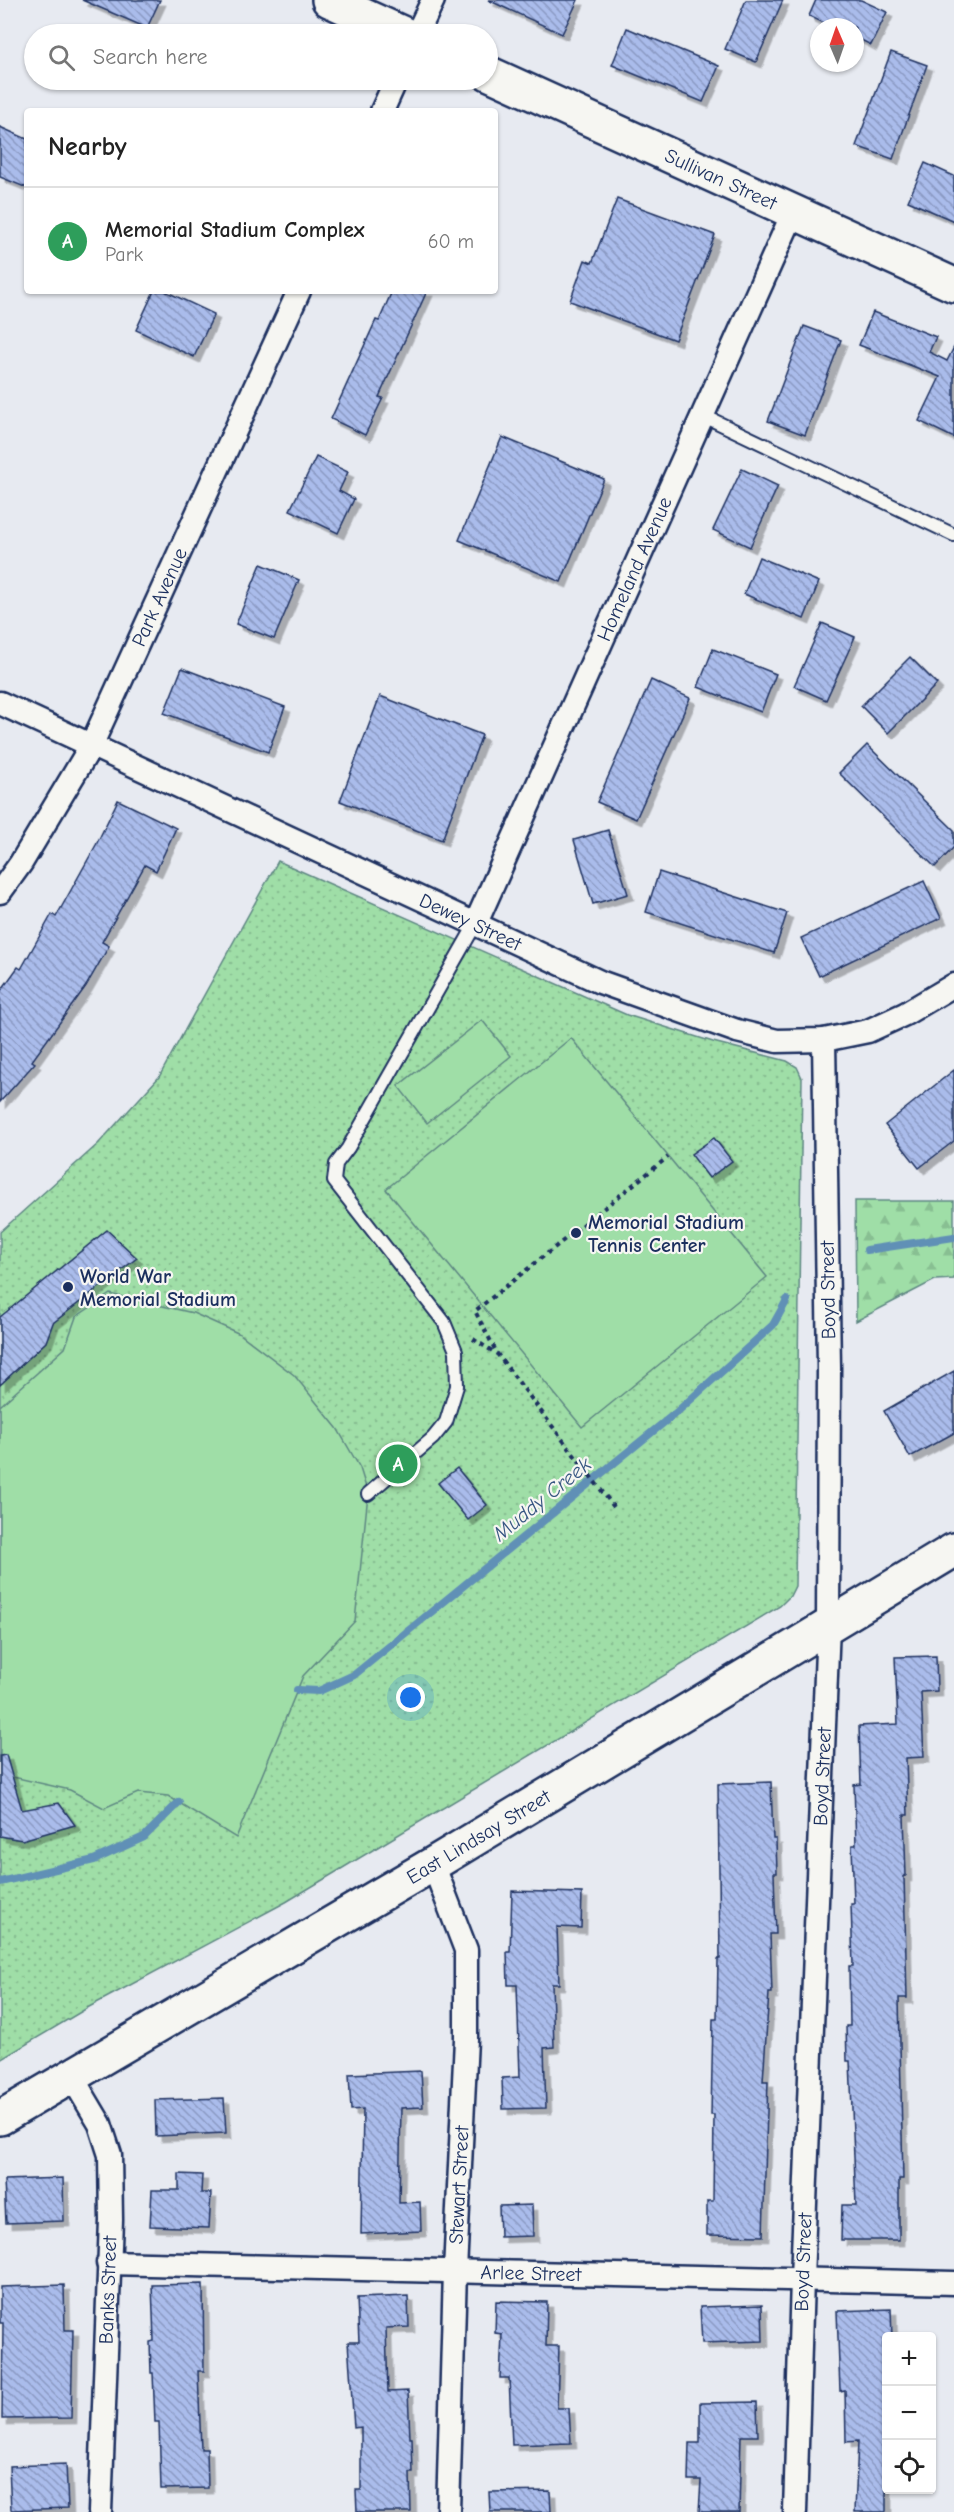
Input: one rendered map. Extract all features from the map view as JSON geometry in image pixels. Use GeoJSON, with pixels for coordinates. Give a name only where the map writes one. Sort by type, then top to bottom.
{"type":"FeatureCollection","features":[{"type":"Feature","properties":{"kind":"street"},"geometry":{"type":"LineString","coordinates":[[329,0],[382,24]]}},
{"type":"Feature","properties":{"kind":"street"},"geometry":{"type":"LineString","coordinates":[[422,24],[433,0]]}},
{"type":"Feature","properties":{"kind":"street","name":"Sullivan Street"},"geometry":{"type":"LineString","coordinates":[[498,78],[954,285]]}},
{"type":"Feature","properties":{"kind":"street"},"geometry":{"type":"LineString","coordinates":[[383,108],[391,90]]}},
{"type":"Feature","properties":{"kind":"street","name":"Homeland Avenue"},"geometry":{"type":"LineString","coordinates":[[474,925],[793,213]]}},
{"type":"Feature","properties":{"kind":"street","name":"Park Avenue"},"geometry":{"type":"LineString","coordinates":[[0,892],[21,863],[91,746],[298,294]]}},
{"type":"Feature","properties":{"kind":"street","name":"Dewey Street"},"geometry":{"type":"LineString","coordinates":[[0,703],[600,982],[737,1031],[777,1041],[824,1040],[868,1031],[905,1014],[954,985]]}},
{"type":"Feature","properties":{"kind":"street","name":"Boyd Street"},"geometry":{"type":"LineString","coordinates":[[795,2512],[828,1625],[829,1367],[824,1040]]}},
{"type":"Feature","properties":{"kind":"street","name":"East Lindsay Street"},"geometry":{"type":"LineString","coordinates":[[0,2118],[433,1864],[954,1550]]}},
{"type":"Feature","properties":{"kind":"street","name":"Stewart Street"},"geometry":{"type":"LineString","coordinates":[[433,1864],[466,1950],[466,2039],[455,2271],[448,2512]]}},
{"type":"Feature","properties":{"kind":"street","name":"Banks Street"},"geometry":{"type":"LineString","coordinates":[[72,2077],[100,2124],[110,2155],[111,2220],[100,2512]]}},
{"type":"Feature","properties":{"kind":"street","name":"Arlee Street"},"geometry":{"type":"LineString","coordinates":[[108,2263],[954,2283]]}},
{"type":"Feature","properties":{"kind":"lane"},"geometry":{"type":"LineString","coordinates":[[702,415],[954,535]]}},
{"type":"Feature","properties":{"kind":"lane"},"geometry":{"type":"LineString","coordinates":[[368,1494],[433,1438],[446,1422],[457,1386],[456,1352],[444,1322],[334,1180],[336,1164],[348,1148],[474,925]]}},
{"type":"Feature","properties":{"kind":"path"},"geometry":{"type":"LineString","coordinates":[[614,1507],[498,1355],[475,1311],[668,1157]]}},
{"type":"Feature","properties":{"kind":"green space"},"geometry":{"type":"Polygon","coordinates":[[[278,861],[627,1015],[713,1042],[787,1061],[797,1067],[802,1078],[795,1586],[790,1596],[780,1606],[286,1902],[89,2007],[0,2060],[0,1232],[98,1144],[159,1077],[278,861]]]}},
{"type":"Feature","properties":{"kind":"green space"},"geometry":{"type":"Polygon","coordinates":[[[482,1020],[511,1056],[427,1123],[398,1086],[482,1020]]]}},
{"type":"Feature","properties":{"kind":"green space","name":"Memorial Stadium Tennis Center"},"geometry":{"type":"Polygon","coordinates":[[[571,1038],[767,1277],[582,1427],[386,1189],[571,1038]]]}},
{"type":"Feature","properties":{"kind":"green space"},"geometry":{"type":"Polygon","coordinates":[[[855,1201],[954,1201],[954,1279],[935,1280],[856,1321],[855,1201]]]}},
{"type":"Feature","properties":{"kind":"green space"},"geometry":{"type":"Polygon","coordinates":[[[110,1294],[193,1313],[240,1334],[294,1375],[337,1428],[360,1468],[368,1494],[355,1621],[303,1676],[236,1838],[168,1796],[138,1793],[104,1808],[70,1790],[0,1774],[0,1406],[65,1348],[76,1317],[110,1294]]]}},
{"type":"Feature","properties":{"kind":"building"},"geometry":{"type":"Polygon","coordinates":[[[82,0],[160,0],[149,24],[138,24],[82,0]]]}},
{"type":"Feature","properties":{"kind":"building"},"geometry":{"type":"Polygon","coordinates":[[[488,0],[578,0],[562,34],[488,0]]]}},
{"type":"Feature","properties":{"kind":"building"},"geometry":{"type":"Polygon","coordinates":[[[746,0],[783,0],[756,62],[725,49],[746,0]]]}},
{"type":"Feature","properties":{"kind":"building"},"geometry":{"type":"Polygon","coordinates":[[[816,0],[861,0],[887,12],[871,45],[864,42],[864,18],[813,18],[809,16],[816,0]]]}},
{"type":"Feature","properties":{"kind":"building"},"geometry":{"type":"Polygon","coordinates":[[[627,28],[719,66],[703,102],[612,65],[627,28]]]}},
{"type":"Feature","properties":{"kind":"building"},"geometry":{"type":"Polygon","coordinates":[[[891,52],[927,65],[893,159],[856,146],[891,52]]]}},
{"type":"Feature","properties":{"kind":"building"},"geometry":{"type":"Polygon","coordinates":[[[0,127],[24,138],[24,187],[0,177],[0,127]]]}},
{"type":"Feature","properties":{"kind":"building"},"geometry":{"type":"Polygon","coordinates":[[[925,163],[954,176],[954,221],[908,201],[925,163]]]}},
{"type":"Feature","properties":{"kind":"building"},"geometry":{"type":"Polygon","coordinates":[[[617,199],[715,235],[675,340],[570,301],[585,260],[592,263],[617,199]]]}},
{"type":"Feature","properties":{"kind":"building"},"geometry":{"type":"Polygon","coordinates":[[[153,294],[171,294],[214,314],[194,357],[136,330],[153,294]]]}},
{"type":"Feature","properties":{"kind":"building"},"geometry":{"type":"Polygon","coordinates":[[[391,294],[426,294],[379,397],[383,398],[365,435],[331,419],[376,320],[379,321],[391,294]]]}},
{"type":"Feature","properties":{"kind":"building"},"geometry":{"type":"Polygon","coordinates":[[[873,312],[936,337],[929,352],[947,361],[954,347],[954,438],[919,421],[940,377],[859,345],[873,312]]]}},
{"type":"Feature","properties":{"kind":"building"},"geometry":{"type":"Polygon","coordinates":[[[804,326],[841,340],[805,435],[768,421],[804,326]]]}},
{"type":"Feature","properties":{"kind":"building"},"geometry":{"type":"Polygon","coordinates":[[[502,437],[604,479],[561,582],[459,540],[502,437]]]}},
{"type":"Feature","properties":{"kind":"building"},"geometry":{"type":"Polygon","coordinates":[[[316,457],[348,472],[339,491],[354,499],[338,533],[290,510],[316,457]]]}},
{"type":"Feature","properties":{"kind":"building"},"geometry":{"type":"Polygon","coordinates":[[[742,469],[778,486],[750,547],[713,530],[742,469]]]}},
{"type":"Feature","properties":{"kind":"building"},"geometry":{"type":"Polygon","coordinates":[[[759,557],[819,582],[804,619],[744,594],[759,557]]]}},
{"type":"Feature","properties":{"kind":"building"},"geometry":{"type":"Polygon","coordinates":[[[261,564],[299,580],[274,639],[236,624],[261,564]]]}},
{"type":"Feature","properties":{"kind":"building"},"geometry":{"type":"Polygon","coordinates":[[[822,623],[855,637],[826,700],[794,686],[822,623]]]}},
{"type":"Feature","properties":{"kind":"building"},"geometry":{"type":"Polygon","coordinates":[[[713,649],[776,674],[761,712],[698,687],[713,649]]]}},
{"type":"Feature","properties":{"kind":"building"},"geometry":{"type":"Polygon","coordinates":[[[910,657],[937,684],[888,733],[861,706],[910,657]]]}},
{"type":"Feature","properties":{"kind":"building"},"geometry":{"type":"Polygon","coordinates":[[[182,668],[285,707],[268,752],[164,713],[182,668]]]}},
{"type":"Feature","properties":{"kind":"building"},"geometry":{"type":"Polygon","coordinates":[[[651,680],[690,698],[636,819],[597,802],[651,680]]]}},
{"type":"Feature","properties":{"kind":"building"},"geometry":{"type":"Polygon","coordinates":[[[380,696],[482,735],[442,840],[340,801],[380,696]]]}},
{"type":"Feature","properties":{"kind":"building"},"geometry":{"type":"Polygon","coordinates":[[[867,745],[954,830],[954,847],[935,867],[839,773],[867,745]]]}},
{"type":"Feature","properties":{"kind":"building"},"geometry":{"type":"Polygon","coordinates":[[[118,800],[176,828],[156,871],[145,865],[102,942],[109,946],[86,986],[32,1061],[35,1063],[0,1102],[0,992],[18,967],[21,969],[52,914],[56,917],[118,800]]]}},
{"type":"Feature","properties":{"kind":"building"},"geometry":{"type":"Polygon","coordinates":[[[608,830],[628,894],[593,904],[574,840],[608,830]]]}},
{"type":"Feature","properties":{"kind":"building"},"geometry":{"type":"Polygon","coordinates":[[[659,872],[787,913],[774,953],[646,912],[659,872]]]}},
{"type":"Feature","properties":{"kind":"building"},"geometry":{"type":"Polygon","coordinates":[[[924,881],[941,918],[819,976],[801,938],[924,881]]]}},
{"type":"Feature","properties":{"kind":"building"},"geometry":{"type":"Polygon","coordinates":[[[954,1070],[954,1141],[919,1168],[885,1125],[954,1070]]]}},
{"type":"Feature","properties":{"kind":"building"},"geometry":{"type":"Polygon","coordinates":[[[714,1138],[732,1161],[709,1178],[691,1154],[714,1138]]]}},
{"type":"Feature","properties":{"kind":"building","name":"World War Memorial Stadium"},"geometry":{"type":"Polygon","coordinates":[[[107,1230],[137,1258],[53,1323],[46,1342],[0,1385],[0,1317],[107,1230]]]}},
{"type":"Feature","properties":{"kind":"building"},"geometry":{"type":"Polygon","coordinates":[[[954,1371],[954,1433],[910,1457],[884,1411],[954,1371]]]}},
{"type":"Feature","properties":{"kind":"building"},"geometry":{"type":"Polygon","coordinates":[[[457,1468],[487,1505],[468,1520],[438,1483],[457,1468]]]}},
{"type":"Feature","properties":{"kind":"building"},"geometry":{"type":"Polygon","coordinates":[[[936,1656],[937,1691],[921,1692],[924,1757],[906,1758],[908,1815],[904,1815],[906,1876],[904,1876],[907,1998],[899,1998],[903,2179],[899,2179],[899,2240],[841,2240],[842,2205],[856,2205],[850,2061],[847,2061],[846,2026],[850,2026],[849,1966],[853,1966],[851,1904],[854,1904],[852,1845],[856,1845],[854,1785],[861,1784],[859,1726],[898,1724],[895,1657],[936,1656]]]}},
{"type":"Feature","properties":{"kind":"building"},"geometry":{"type":"Polygon","coordinates":[[[6,1755],[22,1810],[59,1803],[75,1825],[22,1840],[0,1836],[0,1756],[6,1755]]]}},
{"type":"Feature","properties":{"kind":"building"},"geometry":{"type":"Polygon","coordinates":[[[771,1782],[773,1839],[776,1839],[777,1873],[774,1873],[776,1934],[770,1934],[772,1993],[769,1993],[763,2081],[768,2081],[763,2236],[707,2235],[707,2201],[713,2201],[714,2115],[711,2115],[713,2019],[717,2019],[718,1959],[720,1959],[718,1784],[771,1782]]]}},
{"type":"Feature","properties":{"kind":"building"},"geometry":{"type":"Polygon","coordinates":[[[512,1891],[582,1893],[581,1928],[557,1927],[559,1984],[552,1984],[554,2047],[544,2048],[546,2108],[503,2109],[502,2078],[520,2077],[517,1985],[508,1985],[507,1952],[510,1952],[512,1891]]]}},
{"type":"Feature","properties":{"kind":"building"},"geometry":{"type":"Polygon","coordinates":[[[421,2071],[423,2107],[401,2108],[399,2203],[420,2202],[421,2231],[361,2234],[363,2109],[351,2110],[349,2074],[421,2071]]]}},
{"type":"Feature","properties":{"kind":"building"},"geometry":{"type":"Polygon","coordinates":[[[224,2098],[226,2133],[156,2136],[155,2100],[224,2098]]]}},
{"type":"Feature","properties":{"kind":"building"},"geometry":{"type":"Polygon","coordinates":[[[179,2174],[202,2175],[201,2193],[211,2193],[209,2228],[150,2226],[152,2190],[179,2190],[179,2174]]]}},
{"type":"Feature","properties":{"kind":"building"},"geometry":{"type":"Polygon","coordinates":[[[63,2178],[64,2221],[6,2223],[4,2180],[63,2178]]]}},
{"type":"Feature","properties":{"kind":"building"},"geometry":{"type":"Polygon","coordinates":[[[532,2205],[533,2236],[500,2237],[499,2206],[532,2205]]]}},
{"type":"Feature","properties":{"kind":"building"},"geometry":{"type":"Polygon","coordinates":[[[203,2284],[204,2371],[198,2371],[201,2449],[207,2449],[208,2488],[161,2489],[159,2422],[155,2422],[153,2373],[151,2373],[150,2342],[154,2341],[152,2285],[203,2284]]]}},
{"type":"Feature","properties":{"kind":"building"},"geometry":{"type":"Polygon","coordinates":[[[64,2285],[65,2330],[73,2330],[71,2418],[2,2419],[3,2323],[0,2323],[0,2287],[64,2285]]]}},
{"type":"Feature","properties":{"kind":"building"},"geometry":{"type":"Polygon","coordinates":[[[408,2296],[409,2327],[386,2328],[388,2392],[408,2391],[413,2473],[410,2473],[411,2512],[357,2512],[356,2490],[361,2490],[361,2427],[354,2428],[348,2342],[359,2342],[357,2298],[408,2296]]]}},
{"type":"Feature","properties":{"kind":"building"},"geometry":{"type":"Polygon","coordinates":[[[496,2301],[547,2302],[546,2346],[559,2346],[557,2408],[569,2408],[571,2443],[512,2445],[509,2378],[500,2378],[502,2334],[495,2333],[496,2301]]]}},
{"type":"Feature","properties":{"kind":"building"},"geometry":{"type":"Polygon","coordinates":[[[762,2305],[763,2341],[702,2343],[700,2307],[762,2305]]]}},
{"type":"Feature","properties":{"kind":"building"},"geometry":{"type":"Polygon","coordinates":[[[891,2309],[892,2332],[882,2332],[882,2494],[886,2494],[886,2512],[855,2512],[858,2441],[846,2442],[845,2390],[840,2391],[837,2311],[891,2309]]]}},
{"type":"Feature","properties":{"kind":"building"},"geometry":{"type":"Polygon","coordinates":[[[757,2402],[758,2436],[741,2436],[739,2512],[699,2512],[701,2480],[688,2480],[689,2443],[700,2443],[700,2403],[757,2402]]]}},
{"type":"Feature","properties":{"kind":"building"},"geometry":{"type":"Polygon","coordinates":[[[66,2464],[68,2508],[11,2510],[9,2466],[66,2464]]]}},
{"type":"Feature","properties":{"kind":"building"},"geometry":{"type":"Polygon","coordinates":[[[550,2491],[551,2512],[490,2512],[489,2492],[550,2491]]]}},
{"type":"Feature","properties":{"kind":"waterway","name":"Muddy Creek"},"geometry":{"type":"LineString","coordinates":[[867,1250],[954,1237]]}},
{"type":"Feature","properties":{"kind":"waterway","name":"Muddy Creek"},"geometry":{"type":"LineString","coordinates":[[297,1690],[319,1691],[354,1675],[678,1411],[773,1325],[787,1300]]}},
{"type":"Feature","properties":{"kind":"waterway","name":"Muddy Creek"},"geometry":{"type":"LineString","coordinates":[[0,1882],[94,1860],[144,1837],[179,1802]]}},
{"type":"Feature","properties":{"kind":"place","name":"Memorial Stadium Tennis Center"},"geometry":{"type":"Point","coordinates":[576,1233]}},
{"type":"Feature","properties":{"kind":"place","name":"World War Memorial Stadium"},"geometry":{"type":"Point","coordinates":[68,1287]}},
{"type":"Feature","properties":{"kind":"place","name":"Memorial Stadium Complex"},"geometry":{"type":"Point","coordinates":[398,1464]}}]}
